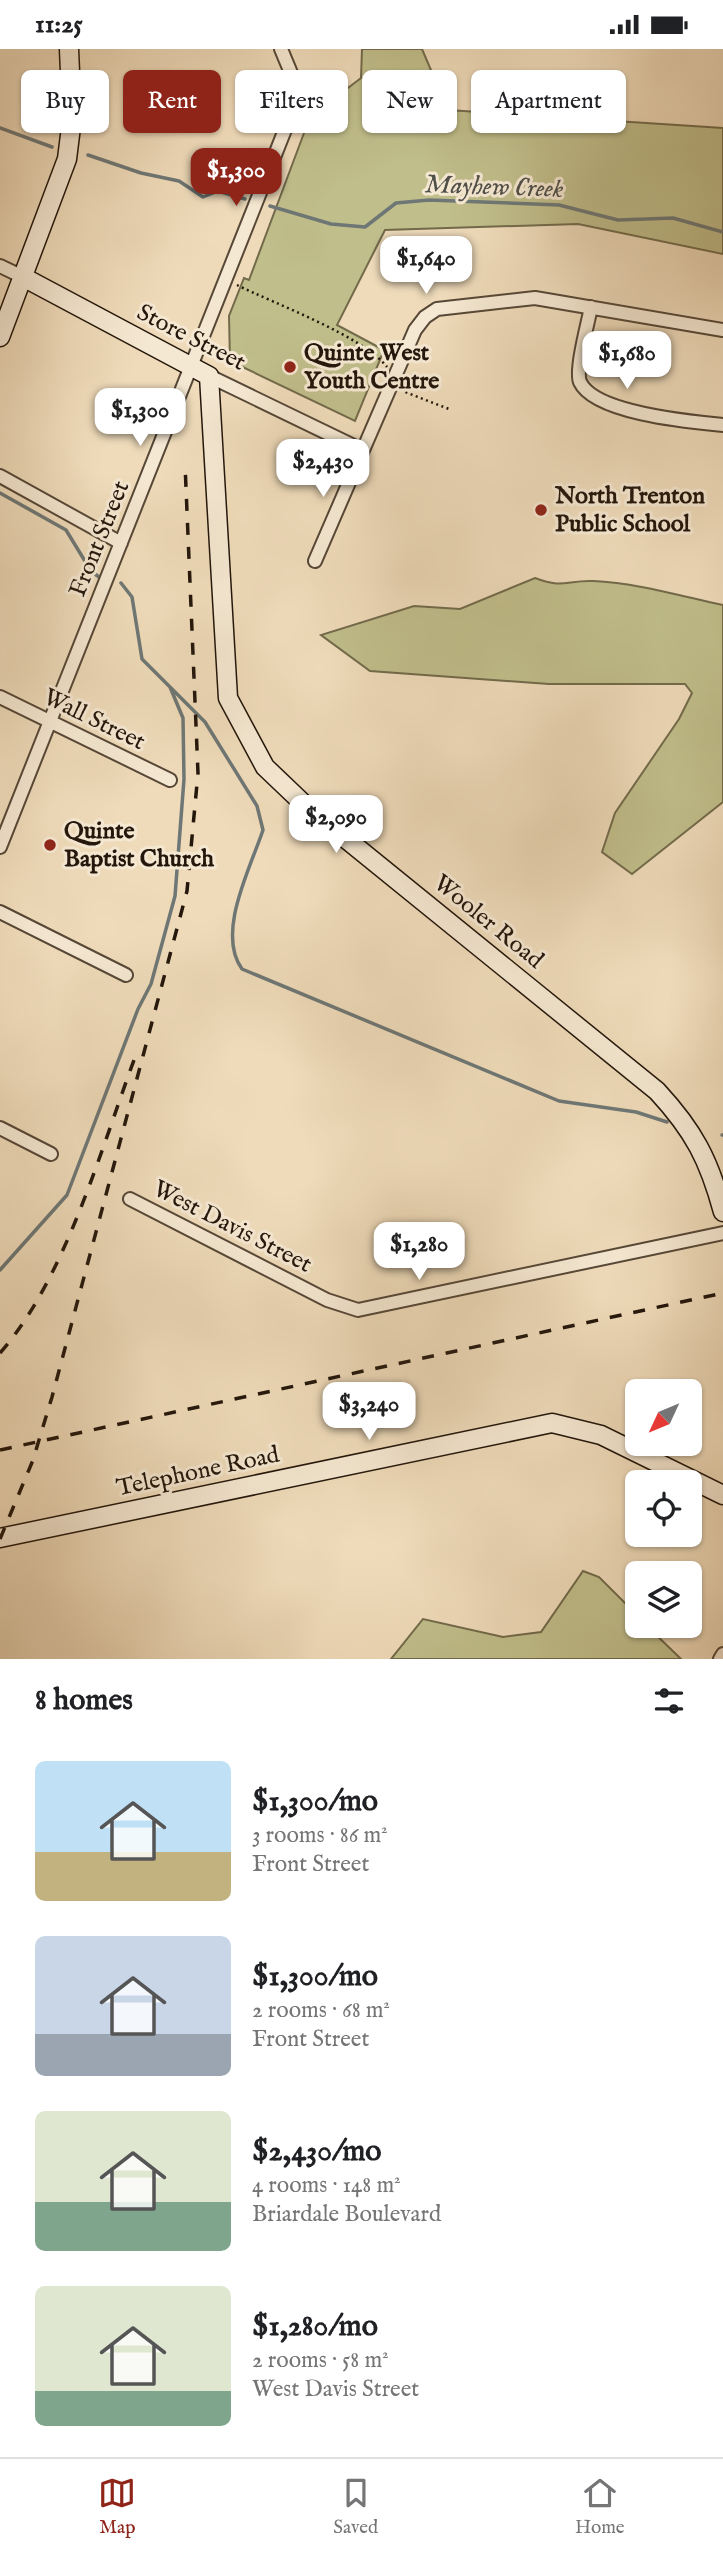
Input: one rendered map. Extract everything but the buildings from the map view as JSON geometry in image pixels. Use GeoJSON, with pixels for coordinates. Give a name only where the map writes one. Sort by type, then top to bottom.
{"type":"FeatureCollection","features":[{"type":"Feature","properties":{"kind":"street"},"geometry":{"type":"LineString","coordinates":[[0,337],[67,159],[72,119],[69,49]]}},
{"type":"Feature","properties":{"kind":"street","name":"Front Street"},"geometry":{"type":"LineString","coordinates":[[0,847],[294,107],[296,85],[281,49]]}},
{"type":"Feature","properties":{"kind":"street","name":"Store Street"},"geometry":{"type":"LineString","coordinates":[[0,265],[209,376],[362,450]]}},
{"type":"Feature","properties":{"kind":"street"},"geometry":{"type":"LineString","coordinates":[[315,561],[415,330],[425,317],[437,309],[536,298],[723,330]]}},
{"type":"Feature","properties":{"kind":"street"},"geometry":{"type":"LineString","coordinates":[[591,307],[580,367],[579,380],[583,386],[609,403],[657,418],[723,425]]}},
{"type":"Feature","properties":{"kind":"street","name":"Wooler Road"},"geometry":{"type":"LineString","coordinates":[[209,376],[228,698],[258,756],[277,781],[308,808],[657,1091],[681,1118],[707,1159],[723,1212]]}},
{"type":"Feature","properties":{"kind":"street"},"geometry":{"type":"LineString","coordinates":[[0,476],[121,543]]}},
{"type":"Feature","properties":{"kind":"street","name":"Wall Street"},"geometry":{"type":"LineString","coordinates":[[0,697],[170,780]]}},
{"type":"Feature","properties":{"kind":"street"},"geometry":{"type":"LineString","coordinates":[[0,912],[126,975]]}},
{"type":"Feature","properties":{"kind":"street"},"geometry":{"type":"LineString","coordinates":[[0,1128],[51,1154]]}},
{"type":"Feature","properties":{"kind":"street","name":"West Davis Street"},"geometry":{"type":"LineString","coordinates":[[131,1199],[335,1304],[358,1310],[723,1233]]}},
{"type":"Feature","properties":{"kind":"street","name":"Telephone Road"},"geometry":{"type":"LineString","coordinates":[[0,1538],[552,1423],[601,1435],[723,1495]]}},
{"type":"Feature","properties":{"kind":"street"},"geometry":{"type":"LineString","coordinates":[[720,1659],[723,1654]]}},
{"type":"Feature","properties":{"kind":"path"},"geometry":{"type":"LineString","coordinates":[[234,283],[356,343],[379,358],[388,370]]}},
{"type":"Feature","properties":{"kind":"path"},"geometry":{"type":"LineString","coordinates":[[405,392],[449,409]]}},
{"type":"Feature","properties":{"kind":"shaded area"},"geometry":{"type":"Polygon","coordinates":[[[362,49],[422,49],[431,70],[362,70],[362,133],[457,133],[457,111],[471,112],[471,133],[626,133],[626,122],[723,128],[723,254],[578,224],[385,230],[337,325],[384,350],[355,421],[230,361],[229,316],[244,278],[249,280],[304,133],[348,133],[348,88],[361,78],[362,49]]]}},
{"type":"Feature","properties":{"kind":"shaded area"},"geometry":{"type":"Polygon","coordinates":[[[535,578],[559,584],[593,581],[626,584],[723,605],[723,802],[632,874],[602,852],[615,813],[679,719],[692,693],[685,684],[549,684],[370,671],[321,635],[414,606],[460,609],[535,578]]]}},
{"type":"Feature","properties":{"kind":"shaded area"},"geometry":{"type":"Polygon","coordinates":[[[583,1571],[599,1577],[625,1603],[625,1638],[659,1638],[681,1659],[391,1659],[423,1619],[503,1637],[541,1632],[583,1571]]]}},
{"type":"Feature","properties":{"kind":"waterway","name":"Mayhew Creek"},"geometry":{"type":"LineString","coordinates":[[0,128],[52,147]]}},
{"type":"Feature","properties":{"kind":"waterway","name":"Mayhew Creek"},"geometry":{"type":"LineString","coordinates":[[88,155],[141,173],[179,181],[203,197],[218,191],[245,199]]}},
{"type":"Feature","properties":{"kind":"waterway","name":"Mayhew Creek"},"geometry":{"type":"LineString","coordinates":[[270,206],[331,224],[365,227],[396,203],[429,200],[559,205],[618,220],[673,218],[723,232]]}},
{"type":"Feature","properties":{"kind":"waterway"},"geometry":{"type":"LineString","coordinates":[[0,493],[66,530],[91,571],[99,577]]}},
{"type":"Feature","properties":{"kind":"waterway"},"geometry":{"type":"LineString","coordinates":[[121,583],[132,597],[142,659],[205,722],[257,806],[263,830],[238,901],[232,938],[242,969],[559,1101],[636,1112],[667,1122]]}},
{"type":"Feature","properties":{"kind":"waterway"},"geometry":{"type":"LineString","coordinates":[[0,1270],[67,1195],[138,1009],[151,984],[175,896],[184,779],[183,718],[170,687]]}},
{"type":"Feature","properties":{"kind":"railway"},"geometry":{"type":"LineString","coordinates":[[0,1539],[33,1460],[52,1397],[187,891],[198,773],[185,464]]}},
{"type":"Feature","properties":{"kind":"railway"},"geometry":{"type":"LineString","coordinates":[[0,1353],[44,1289],[62,1252],[94,1174],[134,1060]]}},
{"type":"Feature","properties":{"kind":"railway"},"geometry":{"type":"LineString","coordinates":[[0,1450],[723,1293]]}},
{"type":"Feature","properties":{"kind":"place","name":"Quinte West Youth Centre"},"geometry":{"type":"Point","coordinates":[290,367]}},
{"type":"Feature","properties":{"kind":"place","name":"North Trenton Public School"},"geometry":{"type":"Point","coordinates":[541,510]}},
{"type":"Feature","properties":{"kind":"place","name":"Quinte Baptist Church"},"geometry":{"type":"Point","coordinates":[50,845]}}]}
